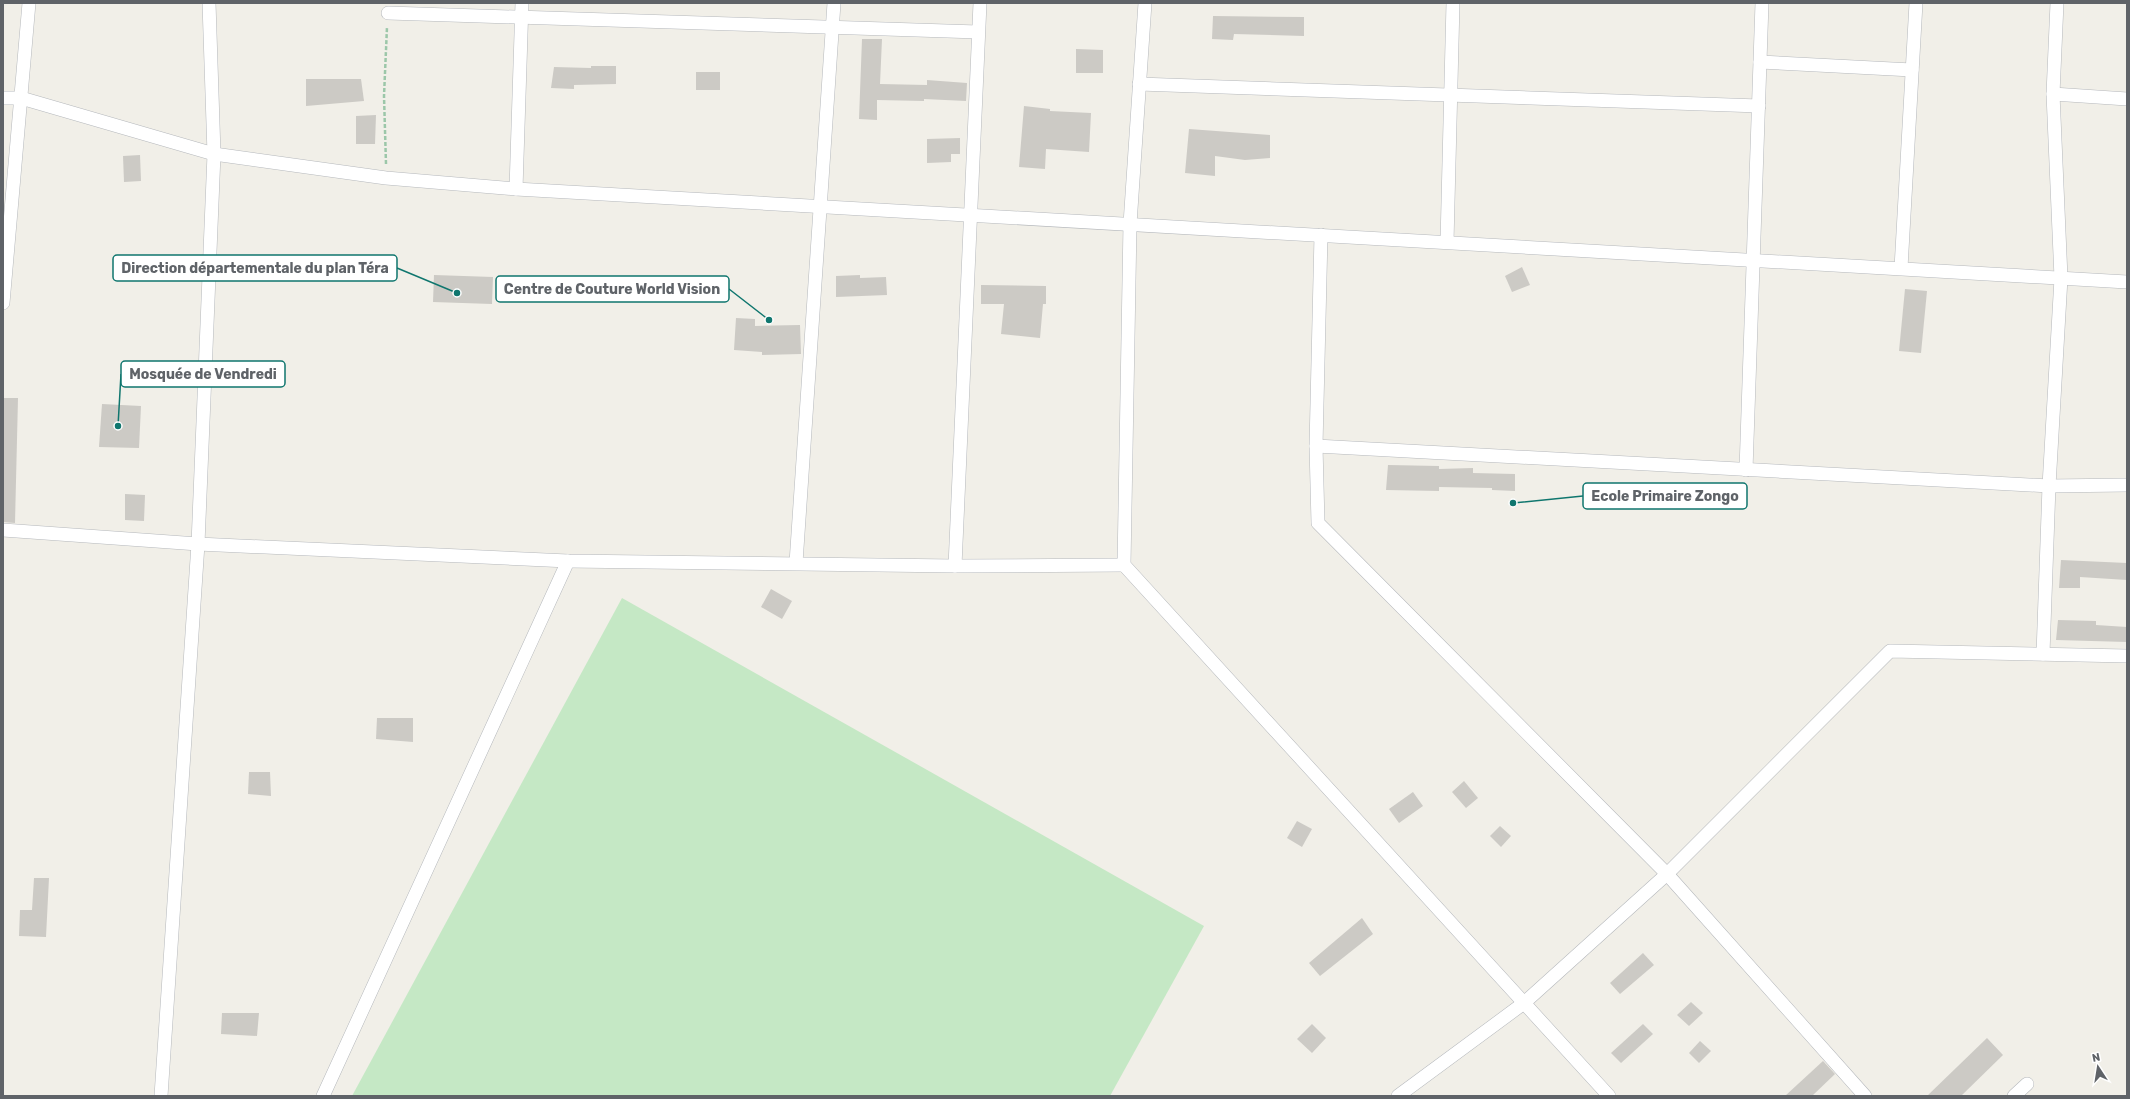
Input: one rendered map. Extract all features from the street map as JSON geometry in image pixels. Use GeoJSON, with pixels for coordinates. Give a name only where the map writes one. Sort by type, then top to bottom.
{"type":"FeatureCollection","features":[{"type":"Feature","properties":{"kind":"street"},"geometry":{"type":"LineString","coordinates":[[3,303],[29,3]]}},
{"type":"Feature","properties":{"kind":"street"},"geometry":{"type":"LineString","coordinates":[[161,1096],[198,544],[214,154],[209,3]]}},
{"type":"Feature","properties":{"kind":"street"},"geometry":{"type":"LineString","coordinates":[[516,189],[522,3]]}},
{"type":"Feature","properties":{"kind":"street"},"geometry":{"type":"LineString","coordinates":[[796,563],[834,3]]}},
{"type":"Feature","properties":{"kind":"street"},"geometry":{"type":"LineString","coordinates":[[955,566],[980,3]]}},
{"type":"Feature","properties":{"kind":"street"},"geometry":{"type":"LineString","coordinates":[[1145,3],[1130,224],[1124,565],[1609,1096]]}},
{"type":"Feature","properties":{"kind":"street"},"geometry":{"type":"LineString","coordinates":[[1447,242],[1453,3]]}},
{"type":"Feature","properties":{"kind":"street"},"geometry":{"type":"LineString","coordinates":[[1746,470],[1762,3]]}},
{"type":"Feature","properties":{"kind":"street"},"geometry":{"type":"LineString","coordinates":[[1901,268],[1916,3]]}},
{"type":"Feature","properties":{"kind":"street"},"geometry":{"type":"LineString","coordinates":[[2043,654],[2061,278],[2053,94],[2057,3]]}},
{"type":"Feature","properties":{"kind":"street"},"geometry":{"type":"LineString","coordinates":[[388,13],[978,32]]}},
{"type":"Feature","properties":{"kind":"street"},"geometry":{"type":"LineString","coordinates":[[1760,62],[1912,70]]}},
{"type":"Feature","properties":{"kind":"street"},"geometry":{"type":"LineString","coordinates":[[1140,84],[1759,106]]}},
{"type":"Feature","properties":{"kind":"street"},"geometry":{"type":"LineString","coordinates":[[2053,94],[2127,99]]}},
{"type":"Feature","properties":{"kind":"street"},"geometry":{"type":"LineString","coordinates":[[3,98],[21,98],[214,154],[386,178],[516,189],[2127,282]]}},
{"type":"Feature","properties":{"kind":"street"},"geometry":{"type":"LineString","coordinates":[[1321,235],[1316,446],[1318,523],[1667,874],[1865,1096]]}},
{"type":"Feature","properties":{"kind":"street"},"geometry":{"type":"LineString","coordinates":[[1316,446],[2050,486],[2127,485]]}},
{"type":"Feature","properties":{"kind":"street"},"geometry":{"type":"LineString","coordinates":[[3,530],[198,544],[568,561],[955,566],[1124,565]]}},
{"type":"Feature","properties":{"kind":"street"},"geometry":{"type":"LineString","coordinates":[[324,1096],[568,561]]}},
{"type":"Feature","properties":{"kind":"street"},"geometry":{"type":"LineString","coordinates":[[1398,1096],[1524,1003],[1667,874],[1890,651],[2127,656]]}},
{"type":"Feature","properties":{"kind":"street"},"geometry":{"type":"LineString","coordinates":[[2014,1096],[2027,1084]]}},
{"type":"Feature","properties":{"kind":"path"},"geometry":{"type":"LineString","coordinates":[[386,178],[384,96],[388,13]]}},
{"type":"Feature","properties":{"kind":"green space"},"geometry":{"type":"Polygon","coordinates":[[[622,598],[1204,926],[1110,1096],[352,1096],[622,598]]]}},
{"type":"Feature","properties":{"kind":"building"},"geometry":{"type":"Polygon","coordinates":[[[1213,16],[1304,17],[1304,36],[1234,34],[1233,40],[1212,39],[1213,16]]]}},
{"type":"Feature","properties":{"kind":"building"},"geometry":{"type":"Polygon","coordinates":[[[862,39],[882,39],[880,84],[927,85],[927,80],[967,83],[966,101],[924,99],[924,101],[877,100],[877,120],[859,119],[862,39]]]}},
{"type":"Feature","properties":{"kind":"building"},"geometry":{"type":"Polygon","coordinates":[[[1076,49],[1103,50],[1103,73],[1076,73],[1076,49]]]}},
{"type":"Feature","properties":{"kind":"building"},"geometry":{"type":"Polygon","coordinates":[[[591,66],[616,66],[616,84],[574,85],[574,89],[551,88],[554,67],[591,68],[591,66]]]}},
{"type":"Feature","properties":{"kind":"building"},"geometry":{"type":"Polygon","coordinates":[[[696,72],[720,72],[720,90],[696,90],[696,72]]]}},
{"type":"Feature","properties":{"kind":"building"},"geometry":{"type":"Polygon","coordinates":[[[306,79],[361,79],[364,101],[306,106],[306,79]]]}},
{"type":"Feature","properties":{"kind":"building"},"geometry":{"type":"Polygon","coordinates":[[[1024,106],[1050,109],[1050,111],[1091,113],[1089,152],[1046,149],[1045,169],[1019,167],[1024,106]]]}},
{"type":"Feature","properties":{"kind":"building"},"geometry":{"type":"Polygon","coordinates":[[[376,115],[375,144],[356,144],[356,116],[376,115]]]}},
{"type":"Feature","properties":{"kind":"building"},"geometry":{"type":"Polygon","coordinates":[[[1189,129],[1270,135],[1270,158],[1245,160],[1215,156],[1215,176],[1185,173],[1189,129]]]}},
{"type":"Feature","properties":{"kind":"building"},"geometry":{"type":"Polygon","coordinates":[[[960,138],[960,154],[951,154],[951,162],[927,163],[927,139],[960,138]]]}},
{"type":"Feature","properties":{"kind":"building"},"geometry":{"type":"Polygon","coordinates":[[[140,155],[141,181],[124,182],[123,156],[140,155]]]}},
{"type":"Feature","properties":{"kind":"building"},"geometry":{"type":"Polygon","coordinates":[[[1522,267],[1530,285],[1512,292],[1505,276],[1522,267]]]}},
{"type":"Feature","properties":{"kind":"building"},"geometry":{"type":"Polygon","coordinates":[[[434,275],[493,277],[492,304],[433,302],[434,275]]]}},
{"type":"Feature","properties":{"kind":"building"},"geometry":{"type":"Polygon","coordinates":[[[860,275],[860,278],[886,277],[887,295],[836,297],[836,276],[860,275]]]}},
{"type":"Feature","properties":{"kind":"building"},"geometry":{"type":"Polygon","coordinates":[[[981,285],[1046,286],[1046,304],[1043,304],[1040,338],[1001,334],[1004,304],[981,304],[981,285]]]}},
{"type":"Feature","properties":{"kind":"building"},"geometry":{"type":"Polygon","coordinates":[[[1905,289],[1927,291],[1921,353],[1899,351],[1905,289]]]}},
{"type":"Feature","properties":{"kind":"building"},"geometry":{"type":"Polygon","coordinates":[[[736,318],[755,319],[755,326],[800,325],[801,354],[762,355],[762,352],[734,350],[736,318]]]}},
{"type":"Feature","properties":{"kind":"building"},"geometry":{"type":"Polygon","coordinates":[[[3,398],[18,398],[15,523],[3,522],[3,398]]]}},
{"type":"Feature","properties":{"kind":"building"},"geometry":{"type":"Polygon","coordinates":[[[102,404],[141,406],[139,448],[99,447],[102,404]]]}},
{"type":"Feature","properties":{"kind":"building"},"geometry":{"type":"Polygon","coordinates":[[[1388,465],[1439,466],[1439,469],[1473,468],[1473,473],[1515,474],[1515,491],[1492,490],[1492,488],[1439,487],[1439,491],[1386,490],[1388,465]]]}},
{"type":"Feature","properties":{"kind":"building"},"geometry":{"type":"Polygon","coordinates":[[[125,494],[145,495],[144,521],[125,520],[125,494]]]}},
{"type":"Feature","properties":{"kind":"building"},"geometry":{"type":"Polygon","coordinates":[[[2061,560],[2127,563],[2127,580],[2080,577],[2080,588],[2059,588],[2061,560]]]}},
{"type":"Feature","properties":{"kind":"building"},"geometry":{"type":"Polygon","coordinates":[[[771,589],[792,601],[782,619],[761,607],[771,589]]]}},
{"type":"Feature","properties":{"kind":"building"},"geometry":{"type":"Polygon","coordinates":[[[2058,620],[2096,621],[2096,625],[2127,627],[2127,642],[2056,640],[2058,620]]]}},
{"type":"Feature","properties":{"kind":"building"},"geometry":{"type":"Polygon","coordinates":[[[377,718],[413,718],[413,742],[376,739],[377,718]]]}},
{"type":"Feature","properties":{"kind":"building"},"geometry":{"type":"Polygon","coordinates":[[[249,772],[270,772],[271,796],[248,794],[249,772]]]}},
{"type":"Feature","properties":{"kind":"building"},"geometry":{"type":"Polygon","coordinates":[[[1464,781],[1478,798],[1466,808],[1452,792],[1464,781]]]}},
{"type":"Feature","properties":{"kind":"building"},"geometry":{"type":"Polygon","coordinates":[[[1413,792],[1423,806],[1399,823],[1389,809],[1413,792]]]}},
{"type":"Feature","properties":{"kind":"building"},"geometry":{"type":"Polygon","coordinates":[[[1297,821],[1312,829],[1302,847],[1287,838],[1297,821]]]}},
{"type":"Feature","properties":{"kind":"building"},"geometry":{"type":"Polygon","coordinates":[[[1500,826],[1511,836],[1501,847],[1490,836],[1500,826]]]}},
{"type":"Feature","properties":{"kind":"building"},"geometry":{"type":"Polygon","coordinates":[[[34,878],[49,878],[46,937],[19,936],[20,910],[32,910],[34,878]]]}},
{"type":"Feature","properties":{"kind":"building"},"geometry":{"type":"Polygon","coordinates":[[[1362,918],[1373,934],[1320,976],[1309,963],[1362,918]]]}},
{"type":"Feature","properties":{"kind":"building"},"geometry":{"type":"Polygon","coordinates":[[[1643,953],[1654,965],[1620,994],[1610,983],[1643,953]]]}},
{"type":"Feature","properties":{"kind":"building"},"geometry":{"type":"Polygon","coordinates":[[[1691,1002],[1703,1013],[1689,1026],[1677,1015],[1691,1002]]]}},
{"type":"Feature","properties":{"kind":"building"},"geometry":{"type":"Polygon","coordinates":[[[222,1013],[259,1013],[257,1036],[221,1034],[222,1013]]]}},
{"type":"Feature","properties":{"kind":"building"},"geometry":{"type":"Polygon","coordinates":[[[1312,1024],[1326,1038],[1312,1053],[1297,1039],[1312,1024]]]}},
{"type":"Feature","properties":{"kind":"building"},"geometry":{"type":"Polygon","coordinates":[[[1643,1024],[1653,1034],[1621,1063],[1611,1053],[1643,1024]]]}},
{"type":"Feature","properties":{"kind":"building"},"geometry":{"type":"Polygon","coordinates":[[[1987,1038],[2003,1055],[1961,1096],[1927,1096],[1987,1038]]]}},
{"type":"Feature","properties":{"kind":"building"},"geometry":{"type":"Polygon","coordinates":[[[1700,1041],[1711,1051],[1699,1063],[1689,1053],[1700,1041]]]}},
{"type":"Feature","properties":{"kind":"building"},"geometry":{"type":"Polygon","coordinates":[[[1823,1061],[1835,1074],[1812,1096],[1785,1096],[1823,1061]]]}},
{"type":"Feature","properties":{"kind":"place","name":"Direction départementale du plan Téra"},"geometry":{"type":"Point","coordinates":[457,293]}},
{"type":"Feature","properties":{"kind":"place","name":"Centre de Couture World Vision"},"geometry":{"type":"Point","coordinates":[769,320]}},
{"type":"Feature","properties":{"kind":"place","name":"Mosquée de Vendredi"},"geometry":{"type":"Point","coordinates":[118,426]}},
{"type":"Feature","properties":{"kind":"place","name":"Ecole Primaire Zongo"},"geometry":{"type":"Point","coordinates":[1513,503]}}]}
